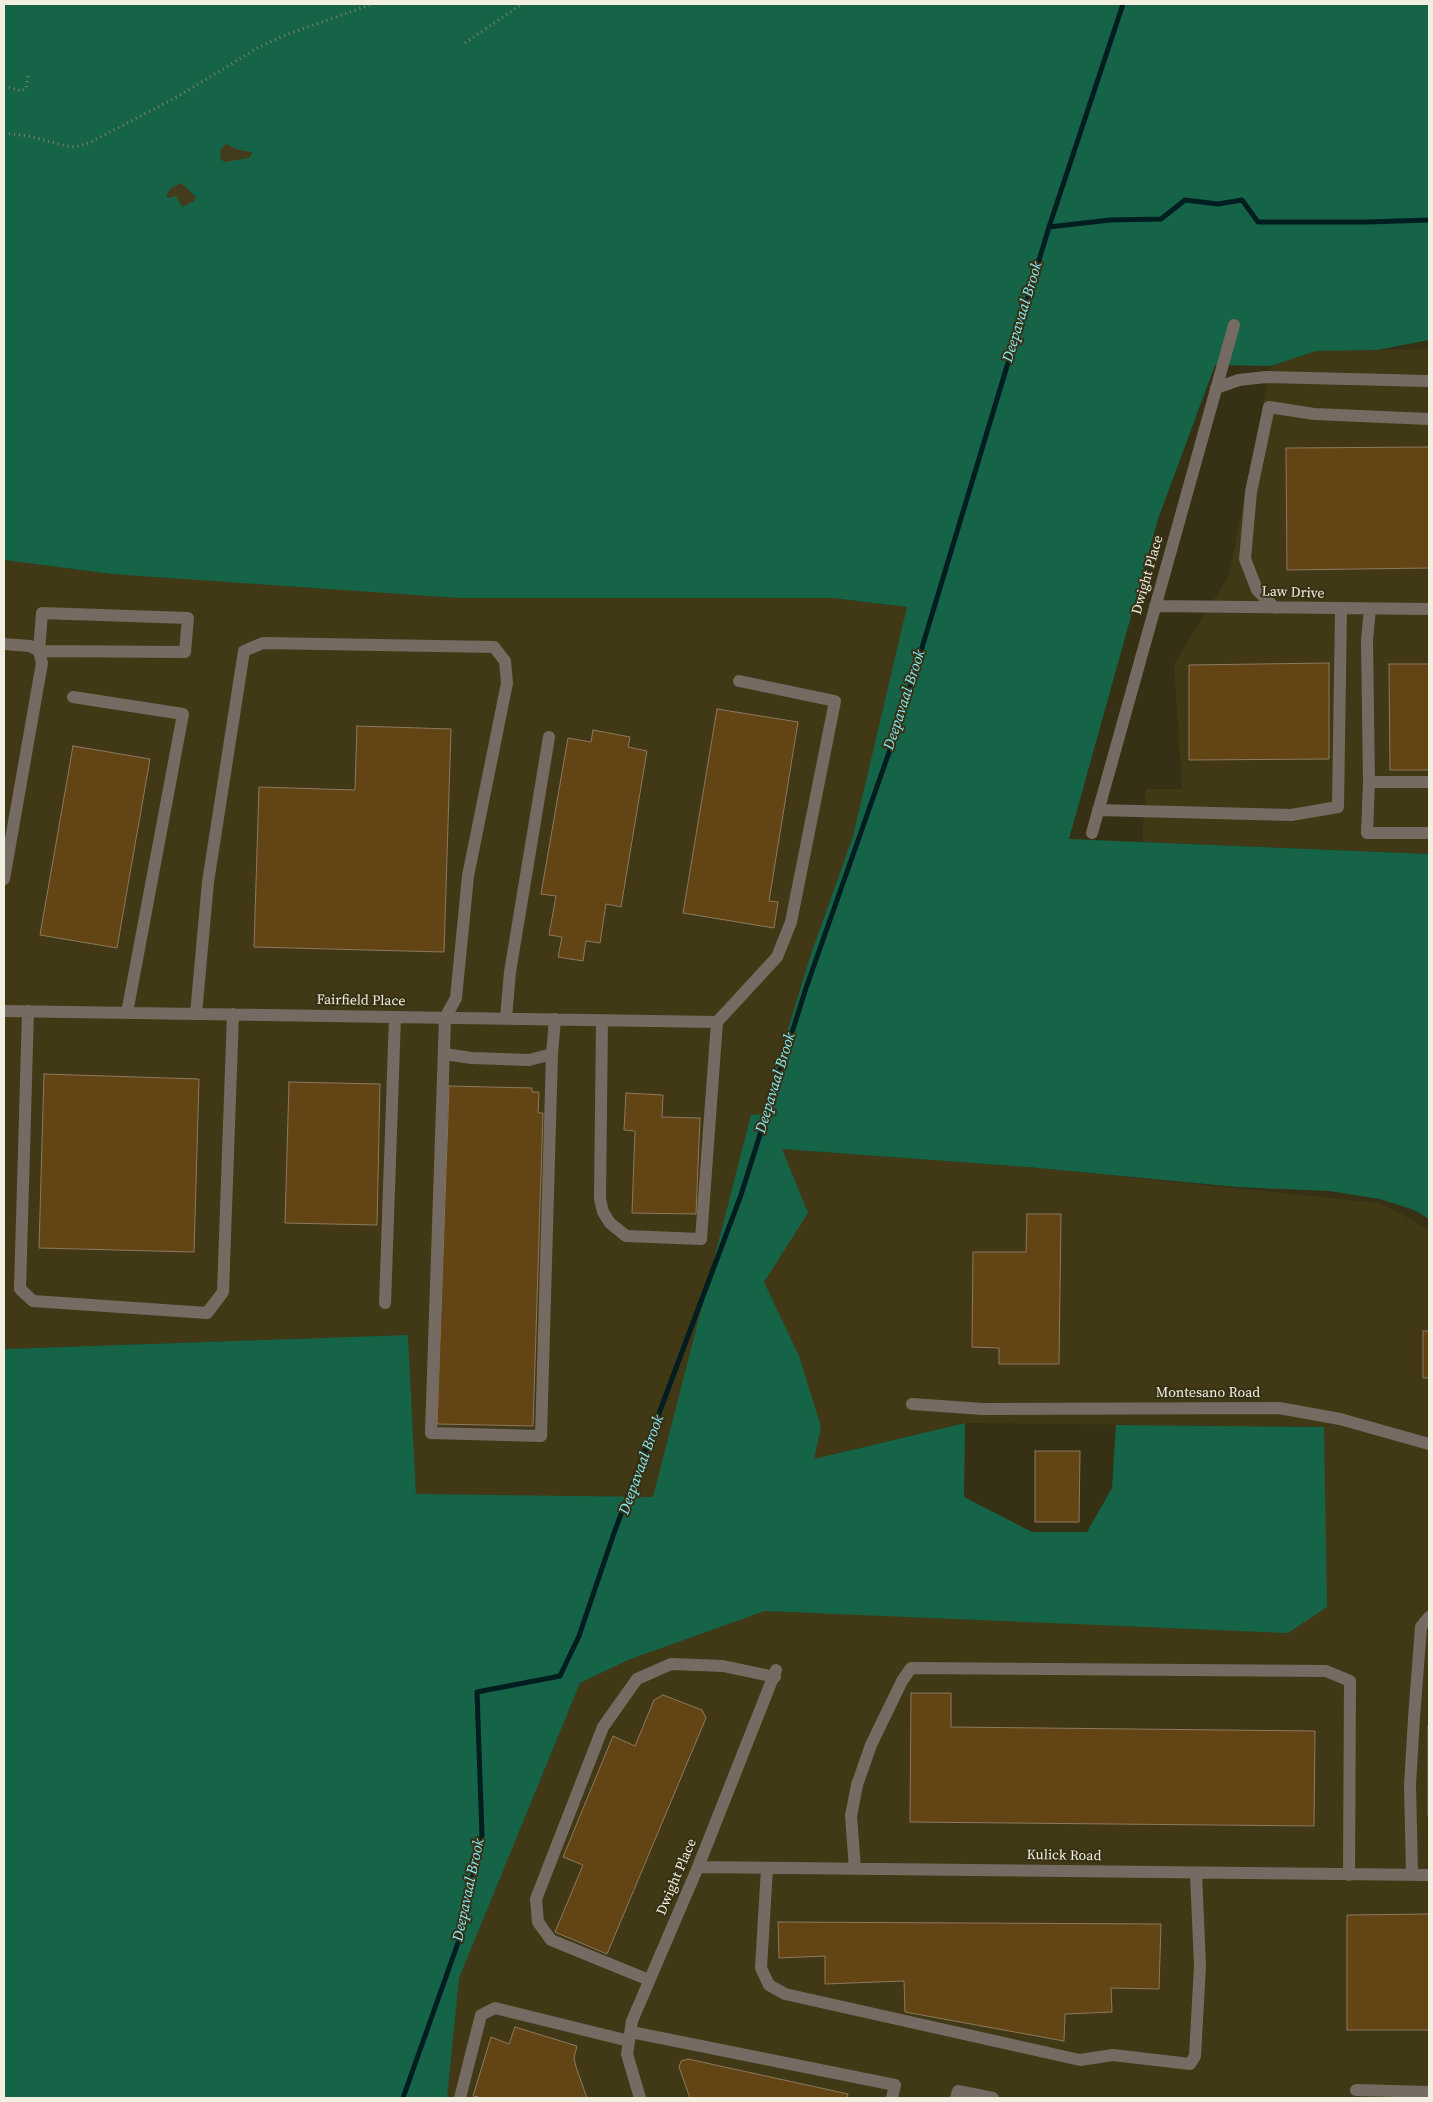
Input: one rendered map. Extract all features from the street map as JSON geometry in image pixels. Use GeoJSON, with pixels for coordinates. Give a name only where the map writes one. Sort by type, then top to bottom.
{"type":"FeatureCollection","features":[{"type":"Feature","properties":{"kind":"street","name":"Dwight Place"},"geometry":{"type":"LineString","coordinates":[[1092,833],[1234,325]]}},
{"type":"Feature","properties":{"kind":"street"},"geometry":{"type":"LineString","coordinates":[[1216,388],[1239,380],[1266,377],[1429,381]]}},
{"type":"Feature","properties":{"kind":"street"},"geometry":{"type":"LineString","coordinates":[[1275,608],[1257,590],[1245,559],[1251,492],[1269,407],[1314,414],[1429,419]]}},
{"type":"Feature","properties":{"kind":"street","name":"Law Drive"},"geometry":{"type":"LineString","coordinates":[[1155,606],[1341,610],[1429,609]]}},
{"type":"Feature","properties":{"kind":"street"},"geometry":{"type":"LineString","coordinates":[[1370,609],[1366,640],[1370,782],[1367,832],[1429,833]]}},
{"type":"Feature","properties":{"kind":"street"},"geometry":{"type":"LineString","coordinates":[[1098,810],[1291,815],[1338,807],[1341,610]]}},
{"type":"Feature","properties":{"kind":"street"},"geometry":{"type":"LineString","coordinates":[[4,644],[30,646],[39,651],[185,652],[188,618],[42,613],[39,651],[42,663],[4,879]]}},
{"type":"Feature","properties":{"kind":"street"},"geometry":{"type":"LineString","coordinates":[[196,1014],[208,882],[244,651],[263,643],[494,647],[505,661],[507,683],[468,876],[456,998],[445,1018],[431,1433],[541,1436],[552,1054],[556,1019]]}},
{"type":"Feature","properties":{"kind":"street"},"geometry":{"type":"LineString","coordinates":[[602,1020],[600,1199],[603,1212],[610,1223],[626,1236],[701,1239],[717,1022],[777,957],[791,922],[835,701],[739,681]]}},
{"type":"Feature","properties":{"kind":"street"},"geometry":{"type":"LineString","coordinates":[[73,697],[183,714],[127,1013]]}},
{"type":"Feature","properties":{"kind":"street"},"geometry":{"type":"LineString","coordinates":[[506,1018],[510,972],[550,736]]}},
{"type":"Feature","properties":{"kind":"street"},"geometry":{"type":"LineString","coordinates":[[1370,782],[1429,782]]}},
{"type":"Feature","properties":{"kind":"street","name":"Fairfield Place"},"geometry":{"type":"LineString","coordinates":[[4,1011],[717,1022]]}},
{"type":"Feature","properties":{"kind":"street"},"geometry":{"type":"LineString","coordinates":[[28,1011],[20,1289],[33,1301],[207,1313],[223,1292],[234,1014]]}},
{"type":"Feature","properties":{"kind":"street"},"geometry":{"type":"LineString","coordinates":[[385,1303],[395,1017]]}},
{"type":"Feature","properties":{"kind":"street"},"geometry":{"type":"LineString","coordinates":[[444,1054],[472,1058],[529,1060],[552,1054]]}},
{"type":"Feature","properties":{"kind":"street","name":"Montesano Road"},"geometry":{"type":"LineString","coordinates":[[912,1404],[982,1409],[1280,1408],[1340,1419],[1429,1444]]}},
{"type":"Feature","properties":{"kind":"street"},"geometry":{"type":"LineString","coordinates":[[1412,1874],[1410,1785],[1414,1718],[1421,1627],[1429,1617]]}},
{"type":"Feature","properties":{"kind":"street","name":"Dwight Place"},"geometry":{"type":"LineString","coordinates":[[640,2098],[628,2054],[632,2021],[698,1867],[775,1674],[723,1666],[671,1664],[637,1678],[603,1727],[536,1900],[538,1922],[551,1940],[649,1980]]}},
{"type":"Feature","properties":{"kind":"street"},"geometry":{"type":"LineString","coordinates":[[855,1869],[851,1816],[857,1785],[875,1737],[902,1681],[912,1668],[1326,1671],[1350,1681],[1349,1875]]}},
{"type":"Feature","properties":{"kind":"street","name":"Kulick Road"},"geometry":{"type":"LineString","coordinates":[[698,1867],[1429,1875]]}},
{"type":"Feature","properties":{"kind":"street"},"geometry":{"type":"LineString","coordinates":[[767,1868],[761,1968],[769,1985],[785,1994],[1080,2060],[1113,2055],[1190,2064],[1195,2056],[1200,1966],[1196,1873]]}},
{"type":"Feature","properties":{"kind":"street"},"geometry":{"type":"LineString","coordinates":[[460,2098],[481,2015],[496,2008],[630,2037],[895,2086],[892,2098]]}},
{"type":"Feature","properties":{"kind":"street"},"geometry":{"type":"LineString","coordinates":[[1356,2090],[1429,2092]]}},
{"type":"Feature","properties":{"kind":"street"},"geometry":{"type":"LineString","coordinates":[[956,2098],[958,2091],[993,2098]]}},
{"type":"Feature","properties":{"kind":"path"},"geometry":{"type":"LineString","coordinates":[[4,132],[66,146],[75,147],[89,143],[177,97],[259,47],[283,36],[372,4]]}},
{"type":"Feature","properties":{"kind":"path"},"geometry":{"type":"LineString","coordinates":[[465,43],[522,4]]}},
{"type":"Feature","properties":{"kind":"path"},"geometry":{"type":"LineString","coordinates":[[4,86],[15,90],[26,89],[28,74]]}},
{"type":"Feature","properties":{"kind":"shaded area"},"geometry":{"type":"Polygon","coordinates":[[[1429,349],[1429,854],[1142,842],[1146,789],[1182,789],[1174,664],[1229,575],[1271,366],[1316,351],[1429,349]]]}},
{"type":"Feature","properties":{"kind":"shaded area"},"geometry":{"type":"Polygon","coordinates":[[[4,560],[112,574],[833,598],[908,607],[853,836],[810,957],[762,1114],[782,1149],[1028,1167],[1380,1203],[1429,1229],[1429,2098],[4,2098],[434,1495],[416,1495],[408,1335],[4,1349],[4,560]],[[965,1423],[653,1497],[514,1843],[580,1683],[628,1660],[765,1611],[916,1616],[1324,1427],[965,1423]]]}},
{"type":"Feature","properties":{"kind":"green space"},"geometry":{"type":"Polygon","coordinates":[[[4,4],[1429,4],[1429,340],[1377,350],[1316,351],[1271,366],[1215,365],[1158,519],[1069,839],[1429,854],[1429,1219],[1414,1210],[1380,1199],[1329,1191],[1237,1187],[1028,1167],[782,1149],[808,1213],[764,1282],[799,1356],[821,1427],[814,1459],[965,1423],[964,1497],[1032,1532],[1087,1532],[1112,1488],[1116,1425],[1324,1427],[1327,1607],[1288,1633],[765,1611],[628,1660],[580,1683],[459,1978],[447,2098],[4,2098],[4,1349],[408,1335],[416,1494],[653,1497],[751,1115],[762,1114],[810,957],[853,836],[907,607],[833,598],[459,598],[112,574],[4,560],[4,4]]]}},
{"type":"Feature","properties":{"kind":"sand"},"geometry":{"type":"Polygon","coordinates":[[[226,144],[239,150],[252,152],[252,154],[249,158],[224,162],[220,158],[221,149],[226,144]]]}},
{"type":"Feature","properties":{"kind":"sand"},"geometry":{"type":"Polygon","coordinates":[[[181,183],[196,197],[194,201],[182,207],[176,196],[168,198],[166,195],[171,188],[181,183]]]}},
{"type":"Feature","properties":{"kind":"building"},"geometry":{"type":"Polygon","coordinates":[[[1429,447],[1429,568],[1287,570],[1286,448],[1429,447]]]}},
{"type":"Feature","properties":{"kind":"building"},"geometry":{"type":"Polygon","coordinates":[[[1329,663],[1329,759],[1189,760],[1189,665],[1329,663]]]}},
{"type":"Feature","properties":{"kind":"building"},"geometry":{"type":"Polygon","coordinates":[[[1389,664],[1429,664],[1429,770],[1390,770],[1389,664]]]}},
{"type":"Feature","properties":{"kind":"building"},"geometry":{"type":"Polygon","coordinates":[[[717,709],[798,722],[769,901],[778,902],[774,928],[683,913],[717,709]]]}},
{"type":"Feature","properties":{"kind":"building"},"geometry":{"type":"Polygon","coordinates":[[[357,726],[451,729],[444,952],[254,947],[259,787],[355,790],[357,726]]]}},
{"type":"Feature","properties":{"kind":"building"},"geometry":{"type":"Polygon","coordinates":[[[593,730],[630,737],[628,747],[647,751],[621,907],[606,904],[600,943],[586,941],[583,961],[558,957],[562,937],[549,935],[556,896],[541,894],[568,738],[591,742],[593,730]]]}},
{"type":"Feature","properties":{"kind":"building"},"geometry":{"type":"Polygon","coordinates":[[[73,746],[150,759],[117,948],[40,935],[73,746]]]}},
{"type":"Feature","properties":{"kind":"building"},"geometry":{"type":"Polygon","coordinates":[[[44,1074],[199,1079],[194,1252],[39,1248],[44,1074]]]}},
{"type":"Feature","properties":{"kind":"building"},"geometry":{"type":"Polygon","coordinates":[[[289,1082],[380,1084],[377,1225],[285,1223],[289,1082]]]}},
{"type":"Feature","properties":{"kind":"building"},"geometry":{"type":"Polygon","coordinates":[[[449,1086],[532,1088],[532,1092],[539,1092],[538,1113],[543,1113],[533,1426],[437,1424],[449,1086]]]}},
{"type":"Feature","properties":{"kind":"building"},"geometry":{"type":"Polygon","coordinates":[[[626,1093],[663,1095],[662,1117],[700,1118],[696,1214],[632,1213],[635,1131],[624,1130],[626,1093]]]}},
{"type":"Feature","properties":{"kind":"building"},"geometry":{"type":"Polygon","coordinates":[[[1027,1214],[1061,1214],[1059,1364],[999,1364],[999,1348],[972,1347],[973,1252],[1026,1252],[1027,1214]]]}},
{"type":"Feature","properties":{"kind":"building"},"geometry":{"type":"Polygon","coordinates":[[[1423,1331],[1429,1331],[1429,1378],[1423,1378],[1423,1331]]]}},
{"type":"Feature","properties":{"kind":"building"},"geometry":{"type":"Polygon","coordinates":[[[1035,1451],[1080,1451],[1079,1522],[1035,1522],[1035,1451]]]}},
{"type":"Feature","properties":{"kind":"building"},"geometry":{"type":"Polygon","coordinates":[[[911,1693],[951,1693],[951,1727],[1315,1731],[1314,1826],[910,1822],[911,1693]]]}},
{"type":"Feature","properties":{"kind":"building"},"geometry":{"type":"Polygon","coordinates":[[[663,1695],[702,1710],[706,1718],[607,1954],[555,1932],[583,1865],[563,1857],[613,1736],[635,1746],[654,1700],[663,1695]]]}},
{"type":"Feature","properties":{"kind":"building"},"geometry":{"type":"Polygon","coordinates":[[[1429,1726],[1429,1816],[1428,1816],[1429,1726]]]}},
{"type":"Feature","properties":{"kind":"building"},"geometry":{"type":"Polygon","coordinates":[[[1429,1914],[1429,2030],[1347,2030],[1347,1915],[1429,1914]]]}},
{"type":"Feature","properties":{"kind":"building"},"geometry":{"type":"Polygon","coordinates":[[[778,1922],[1161,1924],[1159,1989],[1111,1988],[1112,2012],[1065,2014],[1064,2041],[905,2012],[904,1981],[825,1984],[825,1956],[779,1958],[778,1922]]]}},
{"type":"Feature","properties":{"kind":"building"},"geometry":{"type":"Polygon","coordinates":[[[515,2027],[577,2046],[574,2058],[587,2098],[483,2098],[473,2096],[491,2037],[509,2044],[515,2027]]]}},
{"type":"Feature","properties":{"kind":"building"},"geometry":{"type":"Polygon","coordinates":[[[688,2059],[848,2094],[847,2098],[690,2098],[679,2067],[681,2061],[688,2059]]]}},
{"type":"Feature","properties":{"kind":"waterway","name":"Deepavaal Brook"},"geometry":{"type":"LineString","coordinates":[[403,2098],[459,1940],[482,1835],[477,1692],[560,1676],[579,1636],[614,1533],[741,1195],[806,988],[898,727],[1049,227],[1123,4]]}},
{"type":"Feature","properties":{"kind":"waterway"},"geometry":{"type":"LineString","coordinates":[[1049,227],[1110,220],[1161,219],[1185,200],[1218,204],[1242,200],[1258,222],[1429,220]]}}]}
